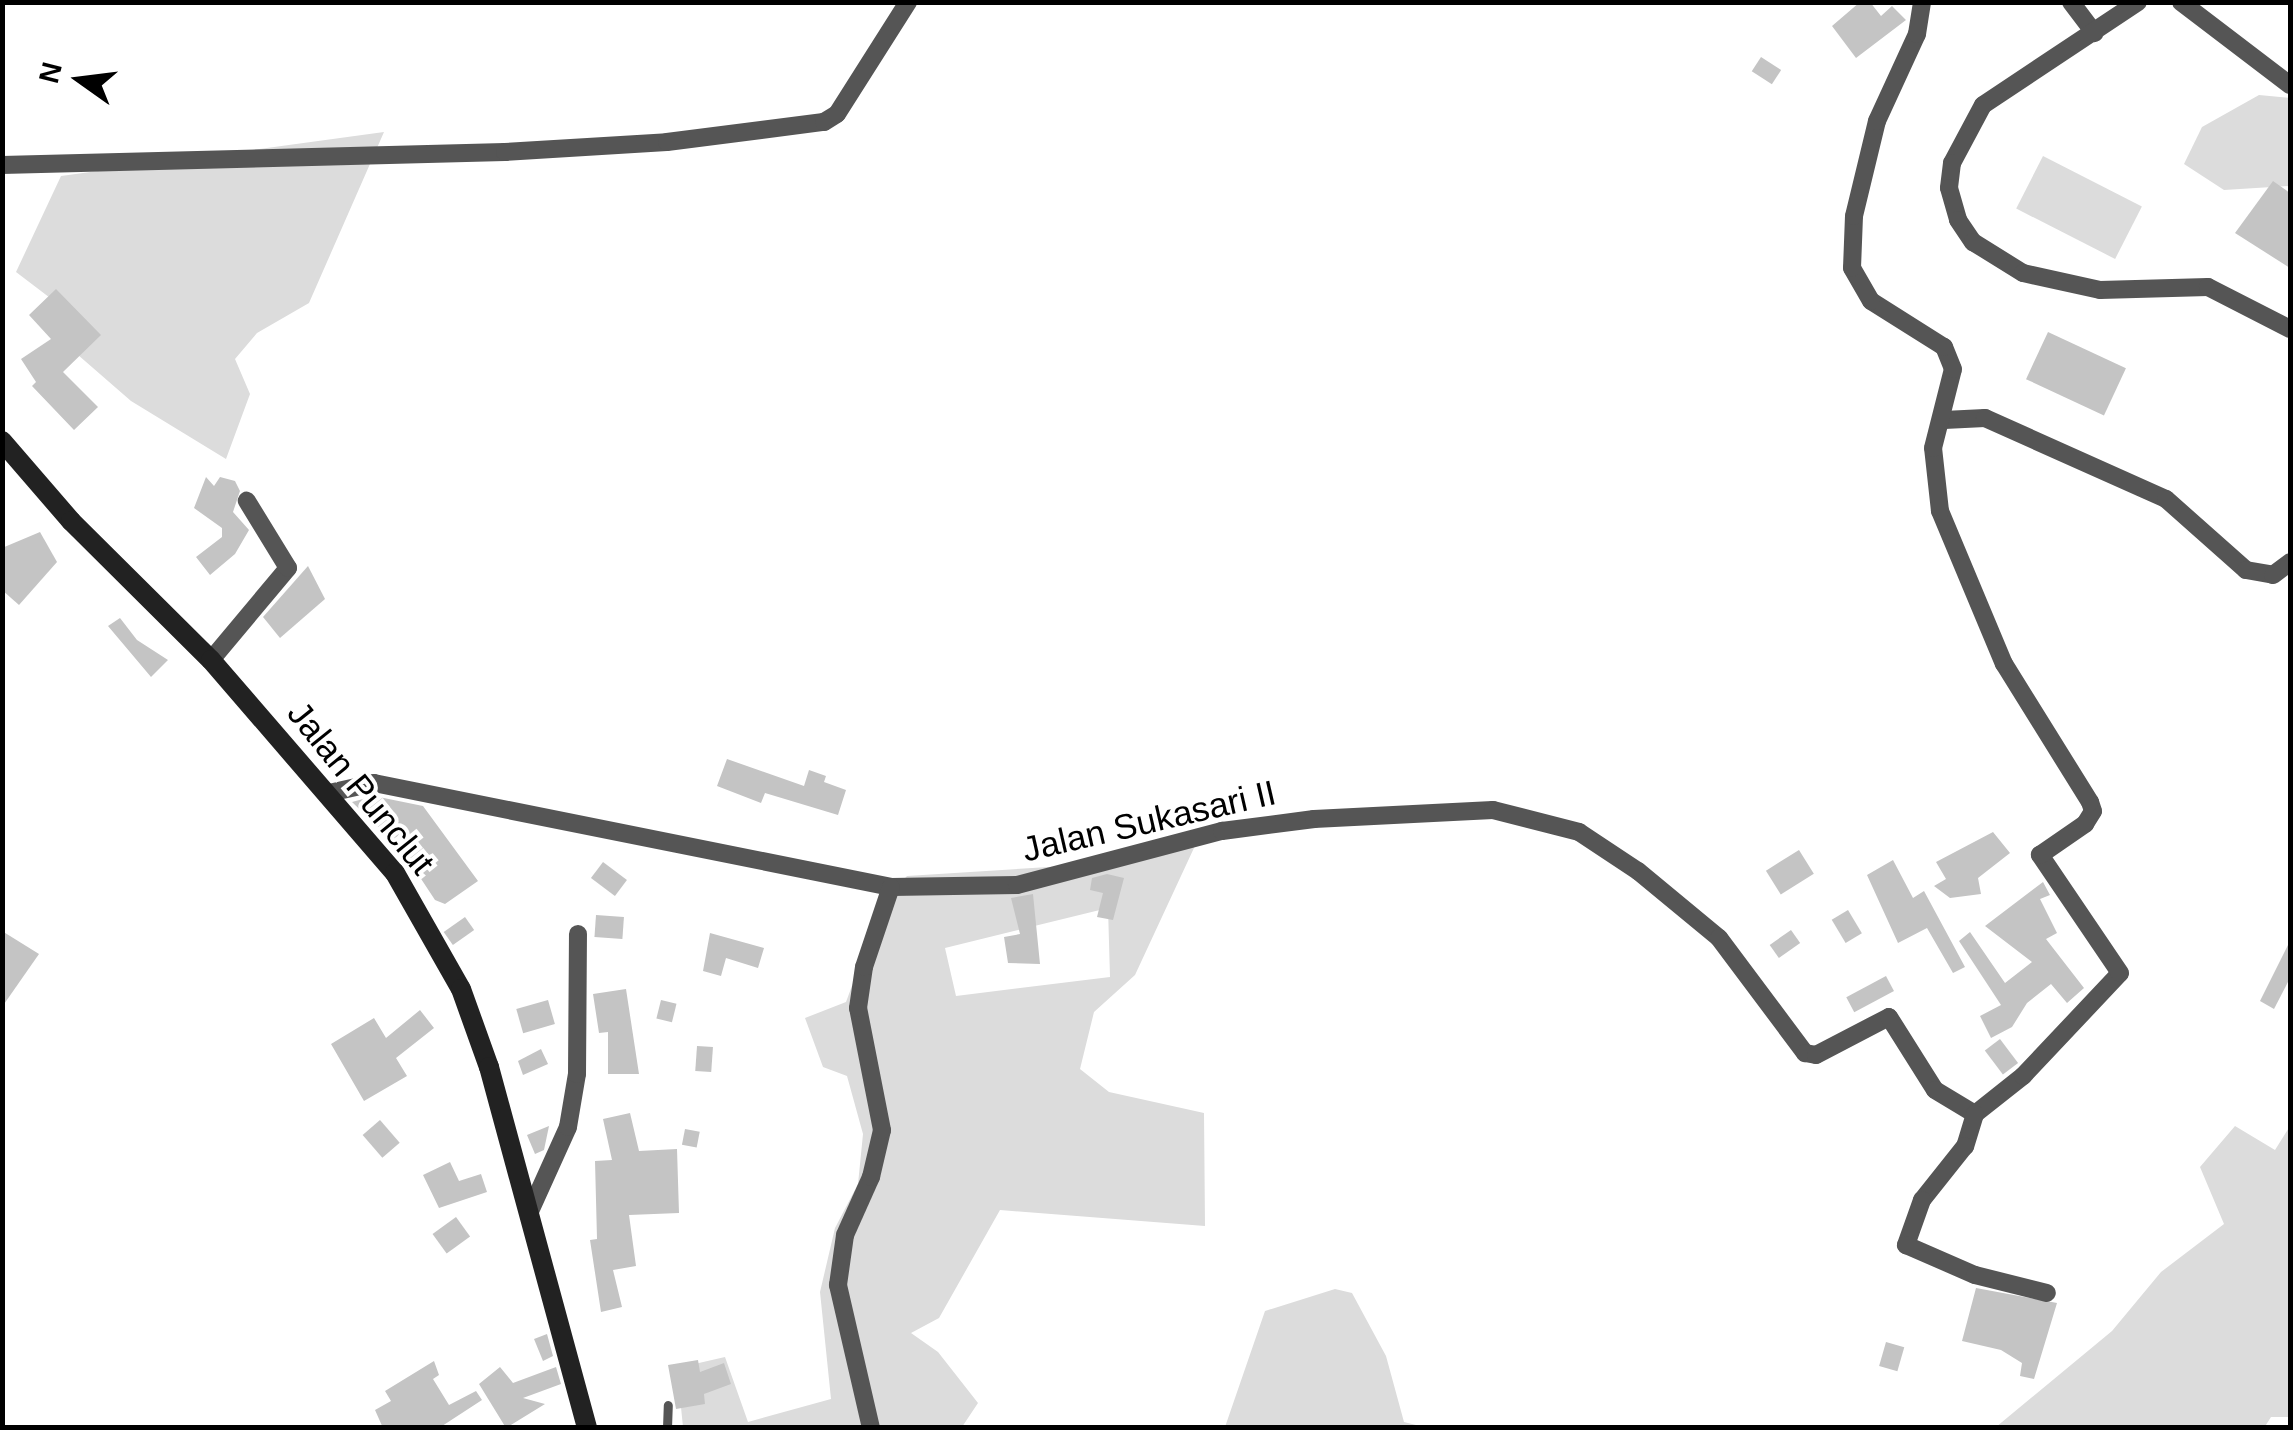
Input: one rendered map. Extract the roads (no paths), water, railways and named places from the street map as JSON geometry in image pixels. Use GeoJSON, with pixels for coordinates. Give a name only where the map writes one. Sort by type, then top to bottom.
{"type":"FeatureCollection","features":[{"type":"Feature","properties":{"kind":"main road","name":"Jalan Punclut"},"geometry":{"type":"LineString","coordinates":[[2,441],[71,521],[211,660],[396,873],[461,990],[531,1210],[587,1428]]}},
{"type":"Feature","properties":{"kind":"street"},"geometry":{"type":"LineString","coordinates":[[2,165],[505,152],[699,139],[824,122],[837,114],[908,2]]}},
{"type":"Feature","properties":{"kind":"street"},"geometry":{"type":"LineString","coordinates":[[1922,2],[1917,34],[1877,121],[1854,216],[1852,268],[1872,302],[1944,347],[1953,369],[1944,420],[1933,448],[1940,511],[2004,664],[2094,810],[2085,824],[2040,855],[2120,973],[2023,1076],[1974,1114],[1965,1146],[1922,1200],[1906,1245],[1975,1275],[2046,1292]]}},
{"type":"Feature","properties":{"kind":"street"},"geometry":{"type":"LineString","coordinates":[[2071,2],[2094,33]]}},
{"type":"Feature","properties":{"kind":"street"},"geometry":{"type":"LineString","coordinates":[[2138,2],[1983,105],[1952,163],[1949,188],[1973,242],[2023,273],[2059,283],[2100,290],[2208,287],[2290,329]]}},
{"type":"Feature","properties":{"kind":"street"},"geometry":{"type":"LineString","coordinates":[[2181,2],[2290,84]]}},
{"type":"Feature","properties":{"kind":"street"},"geometry":{"type":"LineString","coordinates":[[1944,420],[1985,418],[2150,492],[2246,570],[2274,575],[2290,562]]}},
{"type":"Feature","properties":{"kind":"street"},"geometry":{"type":"LineString","coordinates":[[211,660],[288,568],[247,501]]}},
{"type":"Feature","properties":{"kind":"street","name":"Jalan Sukasari II"},"geometry":{"type":"LineString","coordinates":[[328,793],[374,784],[891,887],[1018,884],[1222,831],[1314,819],[1430,810],[1507,813],[1578,832],[1694,914],[1805,1054],[1816,1055],[1889,1017],[1934,1090],[1974,1114]]}},
{"type":"Feature","properties":{"kind":"street"},"geometry":{"type":"LineString","coordinates":[[871,1428],[838,1285],[844,1234],[871,1177],[882,1130],[858,1008],[864,967],[891,887]]}},
{"type":"Feature","properties":{"kind":"street"},"geometry":{"type":"LineString","coordinates":[[531,1210],[557,1159],[571,1110],[578,934]]}},
{"type":"Feature","properties":{"kind":"lane"},"geometry":{"type":"LineString","coordinates":[[667,1428],[668,1405]]}}]}
